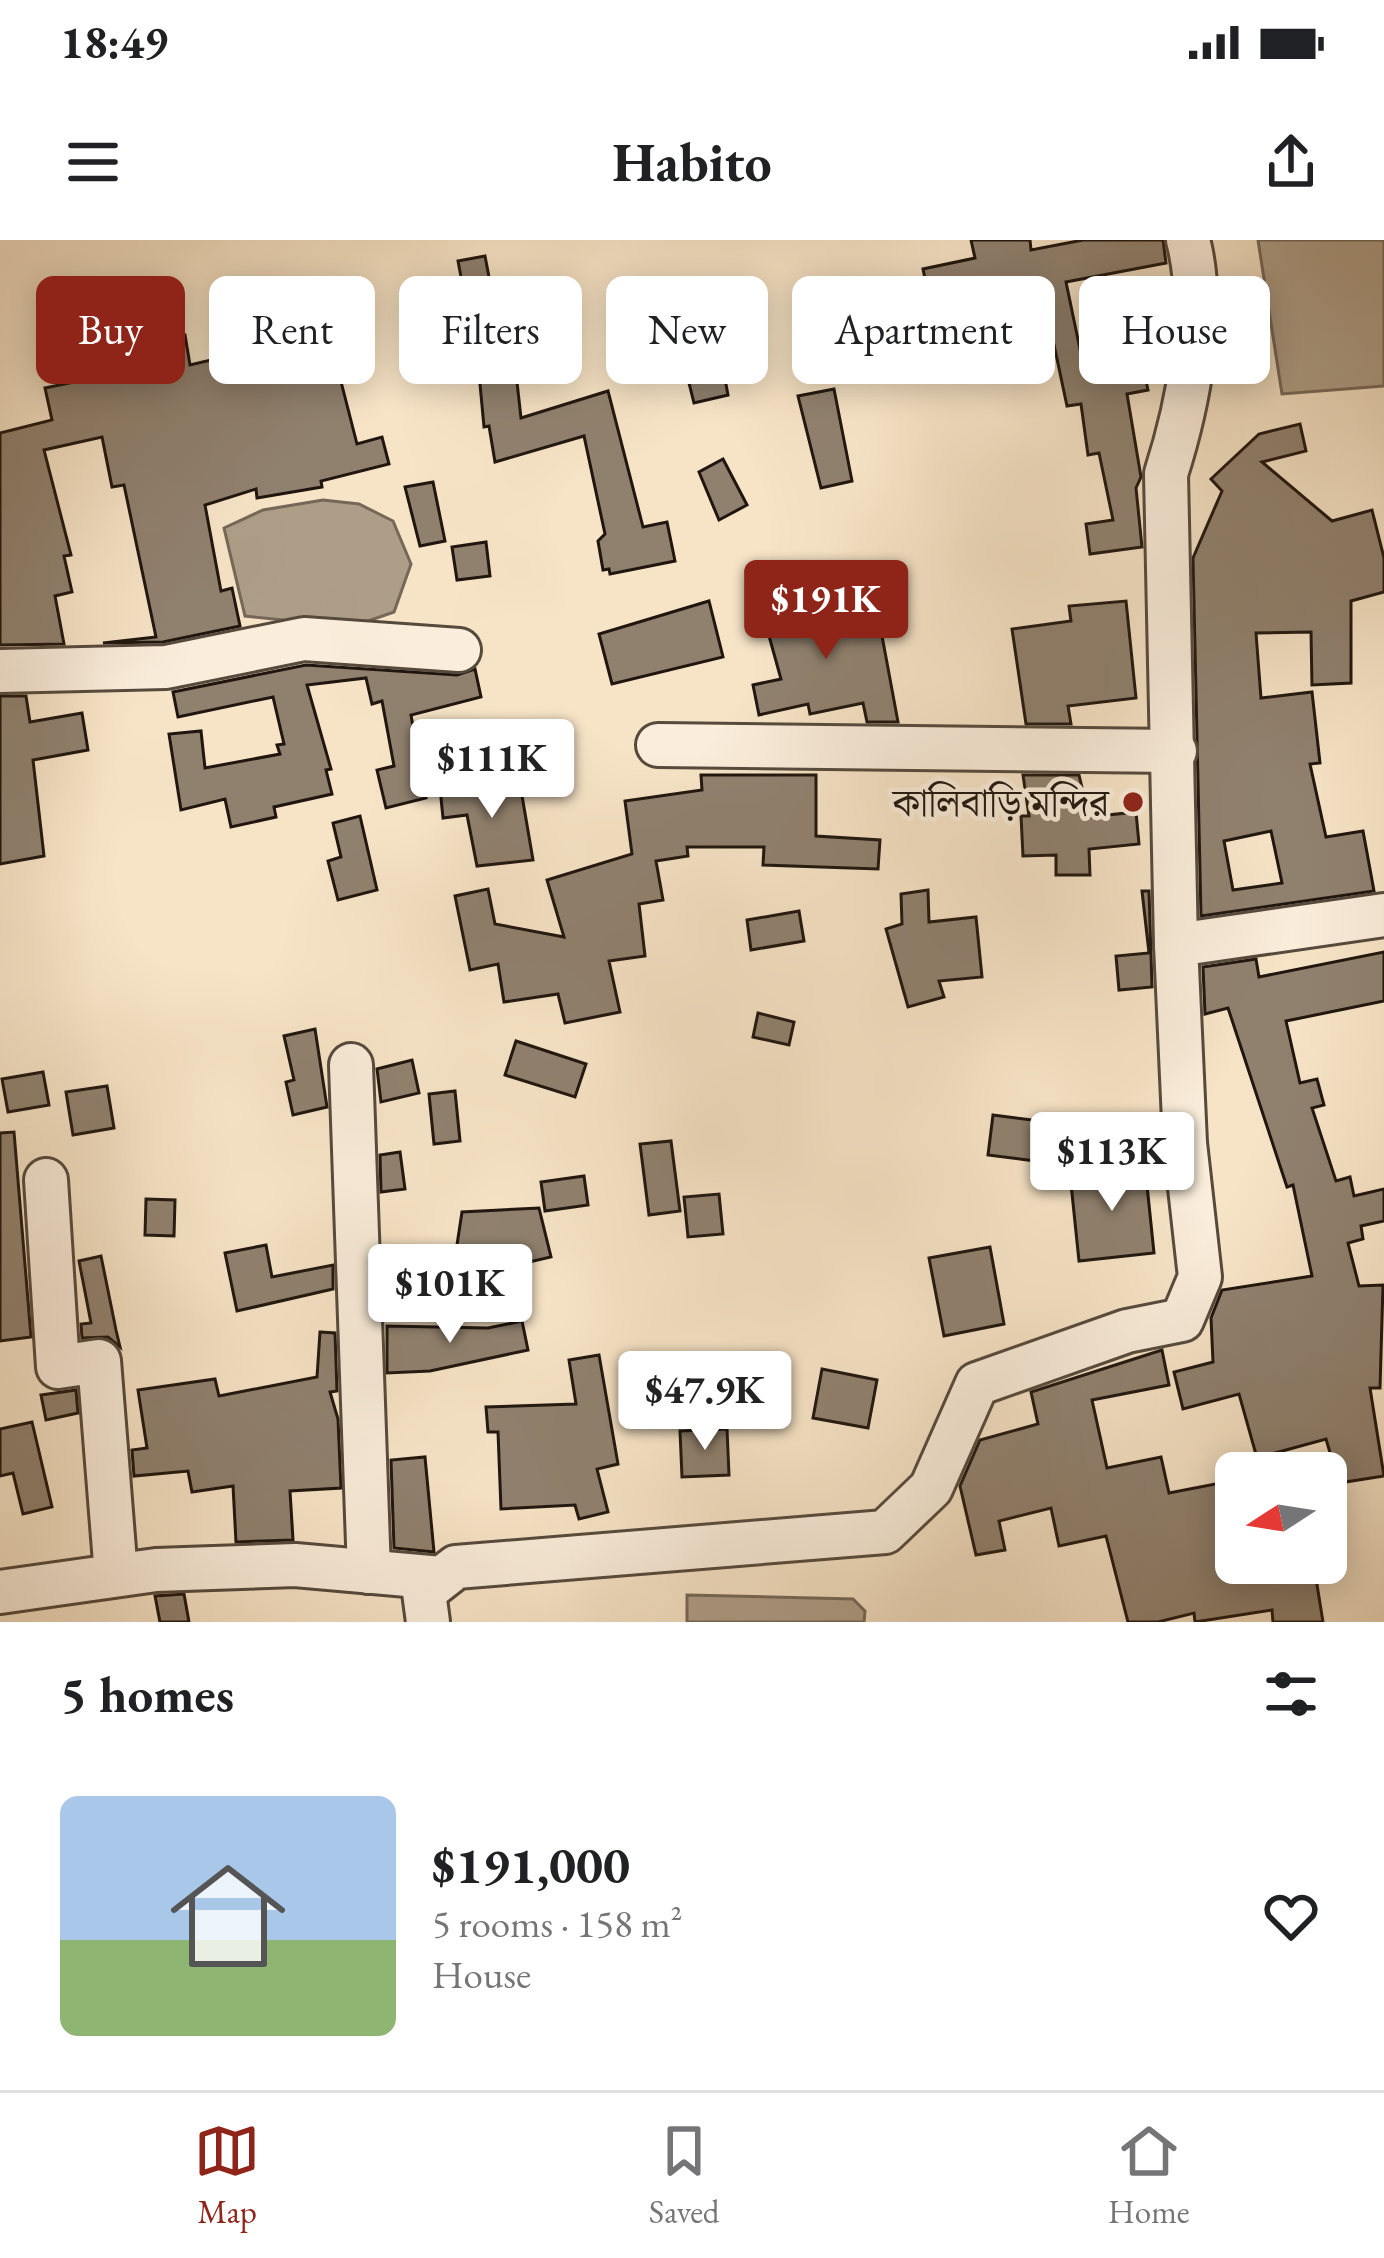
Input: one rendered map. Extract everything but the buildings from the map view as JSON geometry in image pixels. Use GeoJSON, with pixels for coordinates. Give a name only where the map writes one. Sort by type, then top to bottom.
{"type":"FeatureCollection","features":[{"type":"Feature","properties":{"kind":"street"},"geometry":{"type":"LineString","coordinates":[[428,1622],[424,1592],[456,1567],[679,1544],[885,1532],[931,1488],[946,1444],[977,1384],[1127,1331],[1182,1320],[1200,1277],[1185,1143],[1176,945],[1166,474],[1190,401],[1194,262],[1188,240]]}},
{"type":"Feature","properties":{"kind":"street"},"geometry":{"type":"LineString","coordinates":[[0,671],[166,668],[304,639],[460,650]]}},
{"type":"Feature","properties":{"kind":"street"},"geometry":{"type":"LineString","coordinates":[[658,745],[1175,751]]}},
{"type":"Feature","properties":{"kind":"street"},"geometry":{"type":"LineString","coordinates":[[1176,945],[1384,915]]}},
{"type":"Feature","properties":{"kind":"street"},"geometry":{"type":"LineString","coordinates":[[351,1065],[369,1572]]}},
{"type":"Feature","properties":{"kind":"street"},"geometry":{"type":"LineString","coordinates":[[46,1180],[58,1367],[99,1361],[116,1575]]}},
{"type":"Feature","properties":{"kind":"street"},"geometry":{"type":"LineString","coordinates":[[0,1592],[116,1575],[296,1565],[441,1578]]}},
{"type":"Feature","properties":{"kind":"shaded area"},"geometry":{"type":"Polygon","coordinates":[[[1258,240],[1384,240],[1384,386],[1282,394],[1270,317],[1270,276],[1264,276],[1258,240]]]}},
{"type":"Feature","properties":{"kind":"shaded area"},"geometry":{"type":"Polygon","coordinates":[[[323,500],[359,504],[393,521],[411,564],[394,612],[351,627],[245,616],[224,528],[263,510],[323,500]]]}},
{"type":"Feature","properties":{"kind":"shaded area"},"geometry":{"type":"Polygon","coordinates":[[[687,1595],[853,1599],[865,1611],[864,1622],[687,1622],[687,1595]]]}},
{"type":"Feature","properties":{"kind":"place","name":"কালিবাড়ি মন্দির"},"geometry":{"type":"Point","coordinates":[1133,802]}}]}
